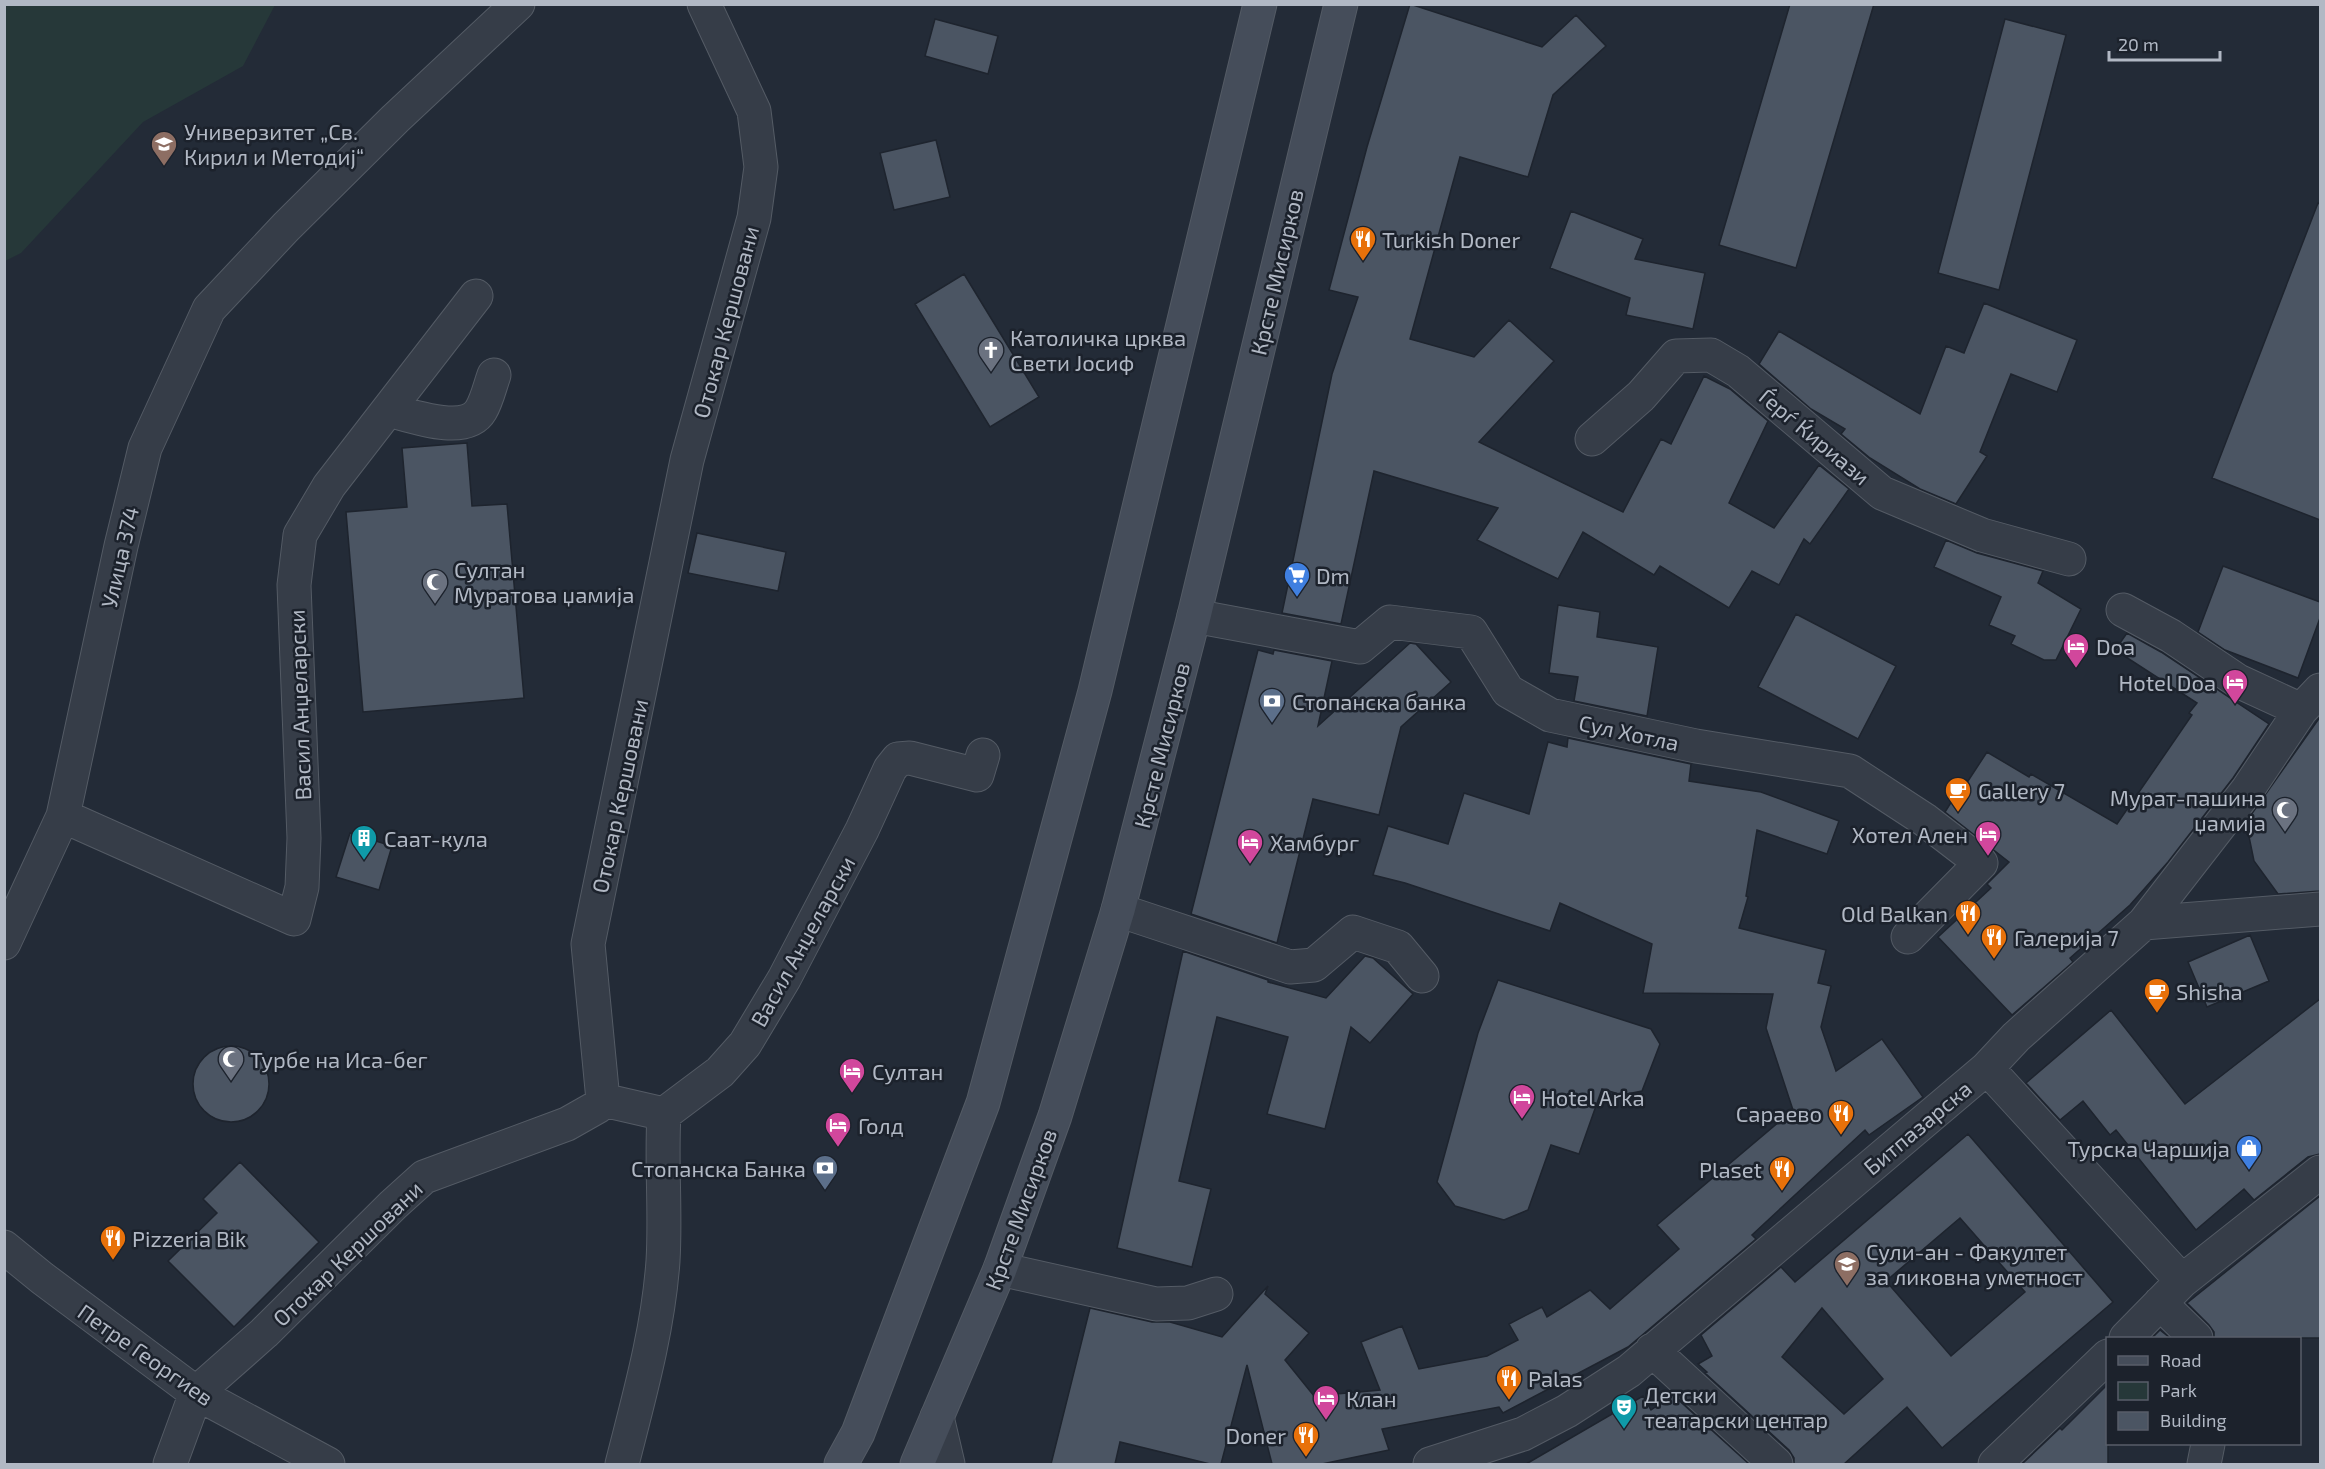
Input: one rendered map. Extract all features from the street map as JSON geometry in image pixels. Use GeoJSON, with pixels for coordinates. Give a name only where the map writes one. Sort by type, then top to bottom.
{"type":"FeatureCollection","features":[{"type":"Feature","properties":{"kind":"street","name":"Улица 374"},"geometry":{"type":"LineString","coordinates":[[4,942],[63,816],[121,546],[145,448],[209,309],[286,227],[395,119],[518,4]]}},
{"type":"Feature","properties":{"kind":"street","name":"Отокар Кершовани"},"geometry":{"type":"LineString","coordinates":[[195,1394],[264,1333],[393,1204],[424,1177],[567,1124],[597,1107],[603,1100],[588,944],[687,460],[754,218],[761,167],[754,111],[704,4]]}},
{"type":"Feature","properties":{"kind":"street"},"geometry":{"type":"LineString","coordinates":[[841,1464],[858,1433],[983,1102],[1095,691],[1260,4]]}},
{"type":"Feature","properties":{"kind":"street","name":"Крсте Мисирков"},"geometry":{"type":"LineString","coordinates":[[917,1464],[1000,1269],[1055,1116],[1118,910],[1194,616],[1341,4]]}},
{"type":"Feature","properties":{"kind":"street","name":"Васил Анџеларски"},"geometry":{"type":"LineString","coordinates":[[63,816],[294,919],[302,887],[304,838],[294,585],[300,535],[329,486],[476,296]]}},
{"type":"Feature","properties":{"kind":"street","name":"Ѓерѓ Ќириази"},"geometry":{"type":"LineString","coordinates":[[1592,439],[1641,396],[1676,356],[1711,355],[1738,371],[1882,493],[1982,536],[2069,559]]}},
{"type":"Feature","properties":{"kind":"street"},"geometry":{"type":"LineString","coordinates":[[389,410],[448,424],[465,421],[481,412],[494,375]]}},
{"type":"Feature","properties":{"kind":"street"},"geometry":{"type":"LineString","coordinates":[[2123,610],[2171,636],[2238,681],[2311,700]]}},
{"type":"Feature","properties":{"kind":"street","name":"Сул Хотла"},"geometry":{"type":"LineString","coordinates":[[1194,616],[1360,647],[1390,622],[1471,632],[1508,691],[1550,715],[1696,746],[1850,771],[1925,820],[1980,863],[1908,937]]}},
{"type":"Feature","properties":{"kind":"street","name":"Битпазарска"},"geometry":{"type":"LineString","coordinates":[[1430,1464],[1523,1434],[1567,1411],[1629,1371],[1987,1068],[2016,1037],[2144,923],[2248,789],[2311,700]]}},
{"type":"Feature","properties":{"kind":"street","name":"Васил Анџеларски"},"geometry":{"type":"LineString","coordinates":[[664,1114],[720,1072],[745,1044],[784,979],[862,830],[890,769],[898,759],[910,758],[980,765]]}},
{"type":"Feature","properties":{"kind":"street"},"geometry":{"type":"LineString","coordinates":[[2144,923],[2320,909]]}},
{"type":"Feature","properties":{"kind":"street"},"geometry":{"type":"LineString","coordinates":[[1118,910],[1290,967],[1314,966],[1353,932],[1398,947],[1422,976]]}},
{"type":"Feature","properties":{"kind":"street"},"geometry":{"type":"LineString","coordinates":[[1987,1068],[2171,1292],[2195,1337]]}},
{"type":"Feature","properties":{"kind":"street"},"geometry":{"type":"LineString","coordinates":[[603,1100],[664,1114],[663,1261],[654,1333],[622,1464]]}},
{"type":"Feature","properties":{"kind":"street"},"geometry":{"type":"LineString","coordinates":[[2127,1337],[2171,1292],[2320,1172]]}},
{"type":"Feature","properties":{"kind":"street","name":"Петре Георгиев"},"geometry":{"type":"LineString","coordinates":[[4,1247],[195,1394],[328,1464]]}},
{"type":"Feature","properties":{"kind":"street"},"geometry":{"type":"LineString","coordinates":[[1000,1269],[1156,1304],[1188,1303],[1216,1294]]}},
{"type":"Feature","properties":{"kind":"street"},"geometry":{"type":"LineString","coordinates":[[1652,1350],[1776,1464]]}},
{"type":"Feature","properties":{"kind":"street"},"geometry":{"type":"LineString","coordinates":[[1995,1464],[2106,1358]]}},
{"type":"Feature","properties":{"kind":"street"},"geometry":{"type":"LineString","coordinates":[[170,1464],[195,1394]]}},
{"type":"Feature","properties":{"kind":"street"},"geometry":{"type":"LineString","coordinates":[[937,1417],[948,1464]]}},
{"type":"Feature","properties":{"kind":"street"},"geometry":{"type":"LineString","coordinates":[[2204,1464],[2208,1445]]}},
{"type":"Feature","properties":{"kind":"green space"},"geometry":{"type":"Polygon","coordinates":[[[5,4],[275,5],[243,66],[143,122],[21,253],[5,261],[5,4]]]}},
{"type":"Feature","properties":{"kind":"building"},"geometry":{"type":"Polygon","coordinates":[[[1410,4],[1542,47],[1576,15],[1606,46],[1553,95],[1528,177],[1460,157],[1410,339],[1474,357],[1509,320],[1554,361],[1479,442],[1623,512],[1661,439],[1671,444],[1704,376],[1730,389],[1768,421],[1729,503],[1774,528],[1819,465],[1849,489],[1810,544],[1804,539],[1779,585],[1752,571],[1729,608],[1660,566],[1654,575],[1583,532],[1558,579],[1477,540],[1498,508],[1374,471],[1341,624],[1282,613],[1332,374],[1358,297],[1329,290],[1367,147],[1410,4]]]}},
{"type":"Feature","properties":{"kind":"building"},"geometry":{"type":"Polygon","coordinates":[[[1790,4],[1874,4],[1796,268],[1719,245],[1790,4]]]}},
{"type":"Feature","properties":{"kind":"building"},"geometry":{"type":"Polygon","coordinates":[[[935,19],[998,36],[988,74],[925,56],[935,19]]]}},
{"type":"Feature","properties":{"kind":"building"},"geometry":{"type":"Polygon","coordinates":[[[2005,19],[2066,35],[1999,290],[1938,273],[2005,19]]]}},
{"type":"Feature","properties":{"kind":"building"},"geometry":{"type":"Polygon","coordinates":[[[936,140],[950,197],[894,210],[880,153],[936,140]]]}},
{"type":"Feature","properties":{"kind":"building"},"geometry":{"type":"Polygon","coordinates":[[[2318,203],[2320,204],[2320,520],[2212,478],[2318,203]]]}},
{"type":"Feature","properties":{"kind":"building"},"geometry":{"type":"Polygon","coordinates":[[[1571,211],[1643,239],[1635,259],[1705,273],[1693,329],[1626,315],[1630,298],[1550,268],[1571,211]]]}},
{"type":"Feature","properties":{"kind":"building","name":"Католичка црква Свети Јосиф"},"geometry":{"type":"Polygon","coordinates":[[[964,274],[1039,397],[990,427],[915,304],[964,274]]]}},
{"type":"Feature","properties":{"kind":"building"},"geometry":{"type":"Polygon","coordinates":[[[1984,303],[2077,340],[2057,392],[2011,374],[1980,452],[1987,456],[1956,504],[1920,489],[1870,458],[1841,434],[1845,429],[1811,409],[1759,364],[1779,331],[1920,414],[1946,346],[1964,353],[1984,303]]]}},
{"type":"Feature","properties":{"kind":"building","name":"Султан Муратова џамија"},"geometry":{"type":"Polygon","coordinates":[[[467,443],[472,506],[507,504],[524,698],[363,712],[346,512],[407,507],[402,448],[467,443]]]}},
{"type":"Feature","properties":{"kind":"building"},"geometry":{"type":"Polygon","coordinates":[[[697,533],[786,552],[778,591],[688,573],[697,533]]]}},
{"type":"Feature","properties":{"kind":"building"},"geometry":{"type":"Polygon","coordinates":[[[1946,540],[1977,553],[2043,571],[2038,583],[2081,609],[2056,660],[2044,660],[2011,644],[2015,636],[1989,625],[2001,597],[1934,567],[1946,540]]]}},
{"type":"Feature","properties":{"kind":"building"},"geometry":{"type":"Polygon","coordinates":[[[2223,566],[2320,602],[2320,618],[2298,678],[2225,650],[2198,632],[2223,566]]]}},
{"type":"Feature","properties":{"kind":"building"},"geometry":{"type":"Polygon","coordinates":[[[1558,605],[1600,612],[1597,637],[1658,647],[1647,716],[1574,701],[1578,677],[1549,673],[1558,605]]]}},
{"type":"Feature","properties":{"kind":"building"},"geometry":{"type":"Polygon","coordinates":[[[1796,614],[1896,666],[1858,739],[1758,687],[1796,614]]]}},
{"type":"Feature","properties":{"kind":"building"},"geometry":{"type":"Polygon","coordinates":[[[2127,633],[2161,652],[2269,724],[2233,778],[2168,862],[2130,905],[2070,958],[2073,962],[2012,1015],[1938,937],[1991,888],[1987,884],[2009,862],[1945,812],[1965,780],[1968,781],[1987,752],[2029,777],[2031,774],[2117,824],[2192,715],[2189,713],[2197,703],[2115,650],[2127,633]]]}},
{"type":"Feature","properties":{"kind":"building"},"geometry":{"type":"Polygon","coordinates":[[[1410,643],[1416,644],[1451,682],[1401,727],[1379,815],[1313,799],[1277,943],[1191,914],[1258,650],[1273,654],[1274,650],[1332,661],[1318,726],[1410,643]]]}},
{"type":"Feature","properties":{"kind":"building","name":"Мурат-пашина џамија"},"geometry":{"type":"Polygon","coordinates":[[[2320,717],[2320,891],[2278,894],[2254,861],[2246,822],[2320,717]]]}},
{"type":"Feature","properties":{"kind":"building"},"geometry":{"type":"Polygon","coordinates":[[[1568,738],[1691,764],[1689,781],[1761,792],[1839,821],[1827,854],[1757,830],[1746,896],[1748,897],[1739,928],[1826,950],[1818,983],[1831,986],[1821,1027],[1836,1071],[1882,1039],[1923,1097],[1869,1135],[1865,1130],[1752,1235],[1756,1239],[1628,1347],[1503,1413],[1499,1407],[1382,1429],[1389,1450],[1322,1464],[1272,1464],[1247,1365],[1221,1464],[1210,1464],[1120,1442],[1115,1464],[1051,1464],[1090,1308],[1152,1322],[1170,1322],[1222,1337],[1268,1286],[1265,1294],[1309,1333],[1285,1360],[1314,1396],[1380,1390],[1361,1342],[1402,1326],[1419,1369],[1487,1356],[1518,1340],[1509,1324],[1542,1307],[1547,1317],[1590,1290],[1610,1309],[1679,1249],[1657,1225],[1793,1110],[1766,1028],[1773,994],[1643,993],[1652,944],[1560,903],[1550,931],[1405,883],[1373,875],[1388,826],[1448,844],[1464,793],[1529,814],[1548,742],[1567,747],[1568,738]]]}},
{"type":"Feature","properties":{"kind":"building","name":"Саат-кула"},"geometry":{"type":"Polygon","coordinates":[[[350,833],[392,846],[379,890],[336,877],[350,833]]]}},
{"type":"Feature","properties":{"kind":"building"},"geometry":{"type":"Polygon","coordinates":[[[2250,935],[2269,981],[2207,1007],[2188,962],[2250,935]]]}},
{"type":"Feature","properties":{"kind":"building"},"geometry":{"type":"Polygon","coordinates":[[[1183,951],[1268,980],[1268,982],[1326,998],[1365,956],[1373,958],[1413,994],[1370,1043],[1351,1027],[1325,1129],[1267,1114],[1288,1037],[1217,1017],[1179,1181],[1211,1189],[1192,1267],[1117,1248],[1183,951]]]}},
{"type":"Feature","properties":{"kind":"building","name":"Hotel Arka"},"geometry":{"type":"Polygon","coordinates":[[[1498,980],[1651,1029],[1660,1044],[1642,1091],[1622,1095],[1602,1089],[1579,1154],[1551,1145],[1528,1210],[1504,1220],[1455,1206],[1437,1182],[1478,1033],[1498,980]]]}},
{"type":"Feature","properties":{"kind":"building"},"geometry":{"type":"Polygon","coordinates":[[[2320,999],[2320,1154],[2308,1157],[2254,1200],[2244,1189],[2196,1230],[2116,1130],[2110,1135],[2083,1101],[2060,1120],[2026,1083],[2111,1010],[2185,1104],[2320,999]]]}},
{"type":"Feature","properties":{"kind":"building","name":"Турбе на Иса-бег"},"geometry":{"type":"Polygon","coordinates":[[[231,1046],[246,1049],[258,1057],[266,1069],[269,1084],[266,1099],[258,1111],[246,1119],[231,1122],[216,1119],[204,1111],[196,1099],[193,1084],[196,1069],[204,1057],[216,1049],[231,1046]]]}},
{"type":"Feature","properties":{"kind":"building","name":"Сули-ан - Факултет за ликовна уметност"},"geometry":{"type":"Polygon","coordinates":[[[1968,1134],[2113,1302],[1942,1448],[1907,1407],[1844,1464],[1794,1464],[1794,1458],[1789,1450],[1698,1364],[1712,1356],[1701,1335],[1781,1267],[1795,1282],[1968,1134]],[[1960,1218],[1886,1281],[1951,1356],[2025,1292],[1960,1218]],[[1822,1308],[1782,1357],[1844,1414],[1883,1379],[1822,1308]]]}},
{"type":"Feature","properties":{"kind":"building"},"geometry":{"type":"Polygon","coordinates":[[[240,1162],[319,1242],[234,1327],[168,1261],[217,1213],[203,1199],[240,1162]]]}},
{"type":"Feature","properties":{"kind":"building"},"geometry":{"type":"Polygon","coordinates":[[[2320,1196],[2320,1338],[2214,1337],[2214,1332],[2209,1325],[2187,1303],[2320,1196]]]}},
{"type":"Feature","properties":{"kind":"building"},"geometry":{"type":"Polygon","coordinates":[[[2160,1330],[2169,1337],[2153,1337],[2160,1330]]]}},
{"type":"Feature","properties":{"kind":"building"},"geometry":{"type":"Polygon","coordinates":[[[2106,1386],[2108,1464],[2022,1464],[2060,1428],[2062,1430],[2106,1386]]]}},
{"type":"Feature","properties":{"kind":"building","name":"Детски театарски центар"},"geometry":{"type":"Polygon","coordinates":[[[1673,1395],[1749,1464],[1526,1464],[1643,1396],[1651,1410],[1673,1395]]]}},
{"type":"Feature","properties":{"kind":"place","name":"Универзитет „Св. Кирил и Методиј“"},"geometry":{"type":"Point","coordinates":[164,167]}},
{"type":"Feature","properties":{"kind":"place","name":"Turkish Doner"},"geometry":{"type":"Point","coordinates":[1363,262]}},
{"type":"Feature","properties":{"kind":"place","name":"Католичка црква Свети Јосиф"},"geometry":{"type":"Point","coordinates":[991,373]}},
{"type":"Feature","properties":{"kind":"place","name":"Dm"},"geometry":{"type":"Point","coordinates":[1297,598]}},
{"type":"Feature","properties":{"kind":"place","name":"Султан Муратова џамија"},"geometry":{"type":"Point","coordinates":[435,605]}},
{"type":"Feature","properties":{"kind":"place","name":"Doa"},"geometry":{"type":"Point","coordinates":[2076,669]}},
{"type":"Feature","properties":{"kind":"place","name":"Hotel Doa"},"geometry":{"type":"Point","coordinates":[2235,705]}},
{"type":"Feature","properties":{"kind":"place","name":"Стопанска банка"},"geometry":{"type":"Point","coordinates":[1272,724]}},
{"type":"Feature","properties":{"kind":"place","name":"Gallery 7"},"geometry":{"type":"Point","coordinates":[1958,813]}},
{"type":"Feature","properties":{"kind":"place","name":"Мурат-пашина џамија"},"geometry":{"type":"Point","coordinates":[2285,833]}},
{"type":"Feature","properties":{"kind":"place","name":"Хотел Ален"},"geometry":{"type":"Point","coordinates":[1988,857]}},
{"type":"Feature","properties":{"kind":"place","name":"Саат-кула"},"geometry":{"type":"Point","coordinates":[364,861]}},
{"type":"Feature","properties":{"kind":"place","name":"Хамбург"},"geometry":{"type":"Point","coordinates":[1250,865]}},
{"type":"Feature","properties":{"kind":"place","name":"Old Balkan"},"geometry":{"type":"Point","coordinates":[1968,936]}},
{"type":"Feature","properties":{"kind":"place","name":"Галерија 7"},"geometry":{"type":"Point","coordinates":[1994,960]}},
{"type":"Feature","properties":{"kind":"place","name":"Shisha"},"geometry":{"type":"Point","coordinates":[2157,1014]}},
{"type":"Feature","properties":{"kind":"place","name":"Турбе на Иса-бег"},"geometry":{"type":"Point","coordinates":[231,1082]}},
{"type":"Feature","properties":{"kind":"place","name":"Султан"},"geometry":{"type":"Point","coordinates":[852,1094]}},
{"type":"Feature","properties":{"kind":"place","name":"Hotel Arka"},"geometry":{"type":"Point","coordinates":[1522,1120]}},
{"type":"Feature","properties":{"kind":"place","name":"Сараево"},"geometry":{"type":"Point","coordinates":[1841,1136]}},
{"type":"Feature","properties":{"kind":"place","name":"Голд"},"geometry":{"type":"Point","coordinates":[838,1148]}},
{"type":"Feature","properties":{"kind":"place","name":"Турска Чаршија"},"geometry":{"type":"Point","coordinates":[2249,1171]}},
{"type":"Feature","properties":{"kind":"place","name":"Стопанска Банка"},"geometry":{"type":"Point","coordinates":[825,1191]}},
{"type":"Feature","properties":{"kind":"place","name":"Plaset"},"geometry":{"type":"Point","coordinates":[1782,1192]}},
{"type":"Feature","properties":{"kind":"place","name":"Pizzeria Bik"},"geometry":{"type":"Point","coordinates":[113,1261]}},
{"type":"Feature","properties":{"kind":"place","name":"Сули-ан - Факултет за ликовна уметност"},"geometry":{"type":"Point","coordinates":[1847,1287]}},
{"type":"Feature","properties":{"kind":"place","name":"Palas"},"geometry":{"type":"Point","coordinates":[1509,1401]}},
{"type":"Feature","properties":{"kind":"place","name":"Клан"},"geometry":{"type":"Point","coordinates":[1326,1421]}},
{"type":"Feature","properties":{"kind":"place","name":"Детски театарски центар"},"geometry":{"type":"Point","coordinates":[1624,1430]}},
{"type":"Feature","properties":{"kind":"place","name":"Doner"},"geometry":{"type":"Point","coordinates":[1306,1458]}}]}
